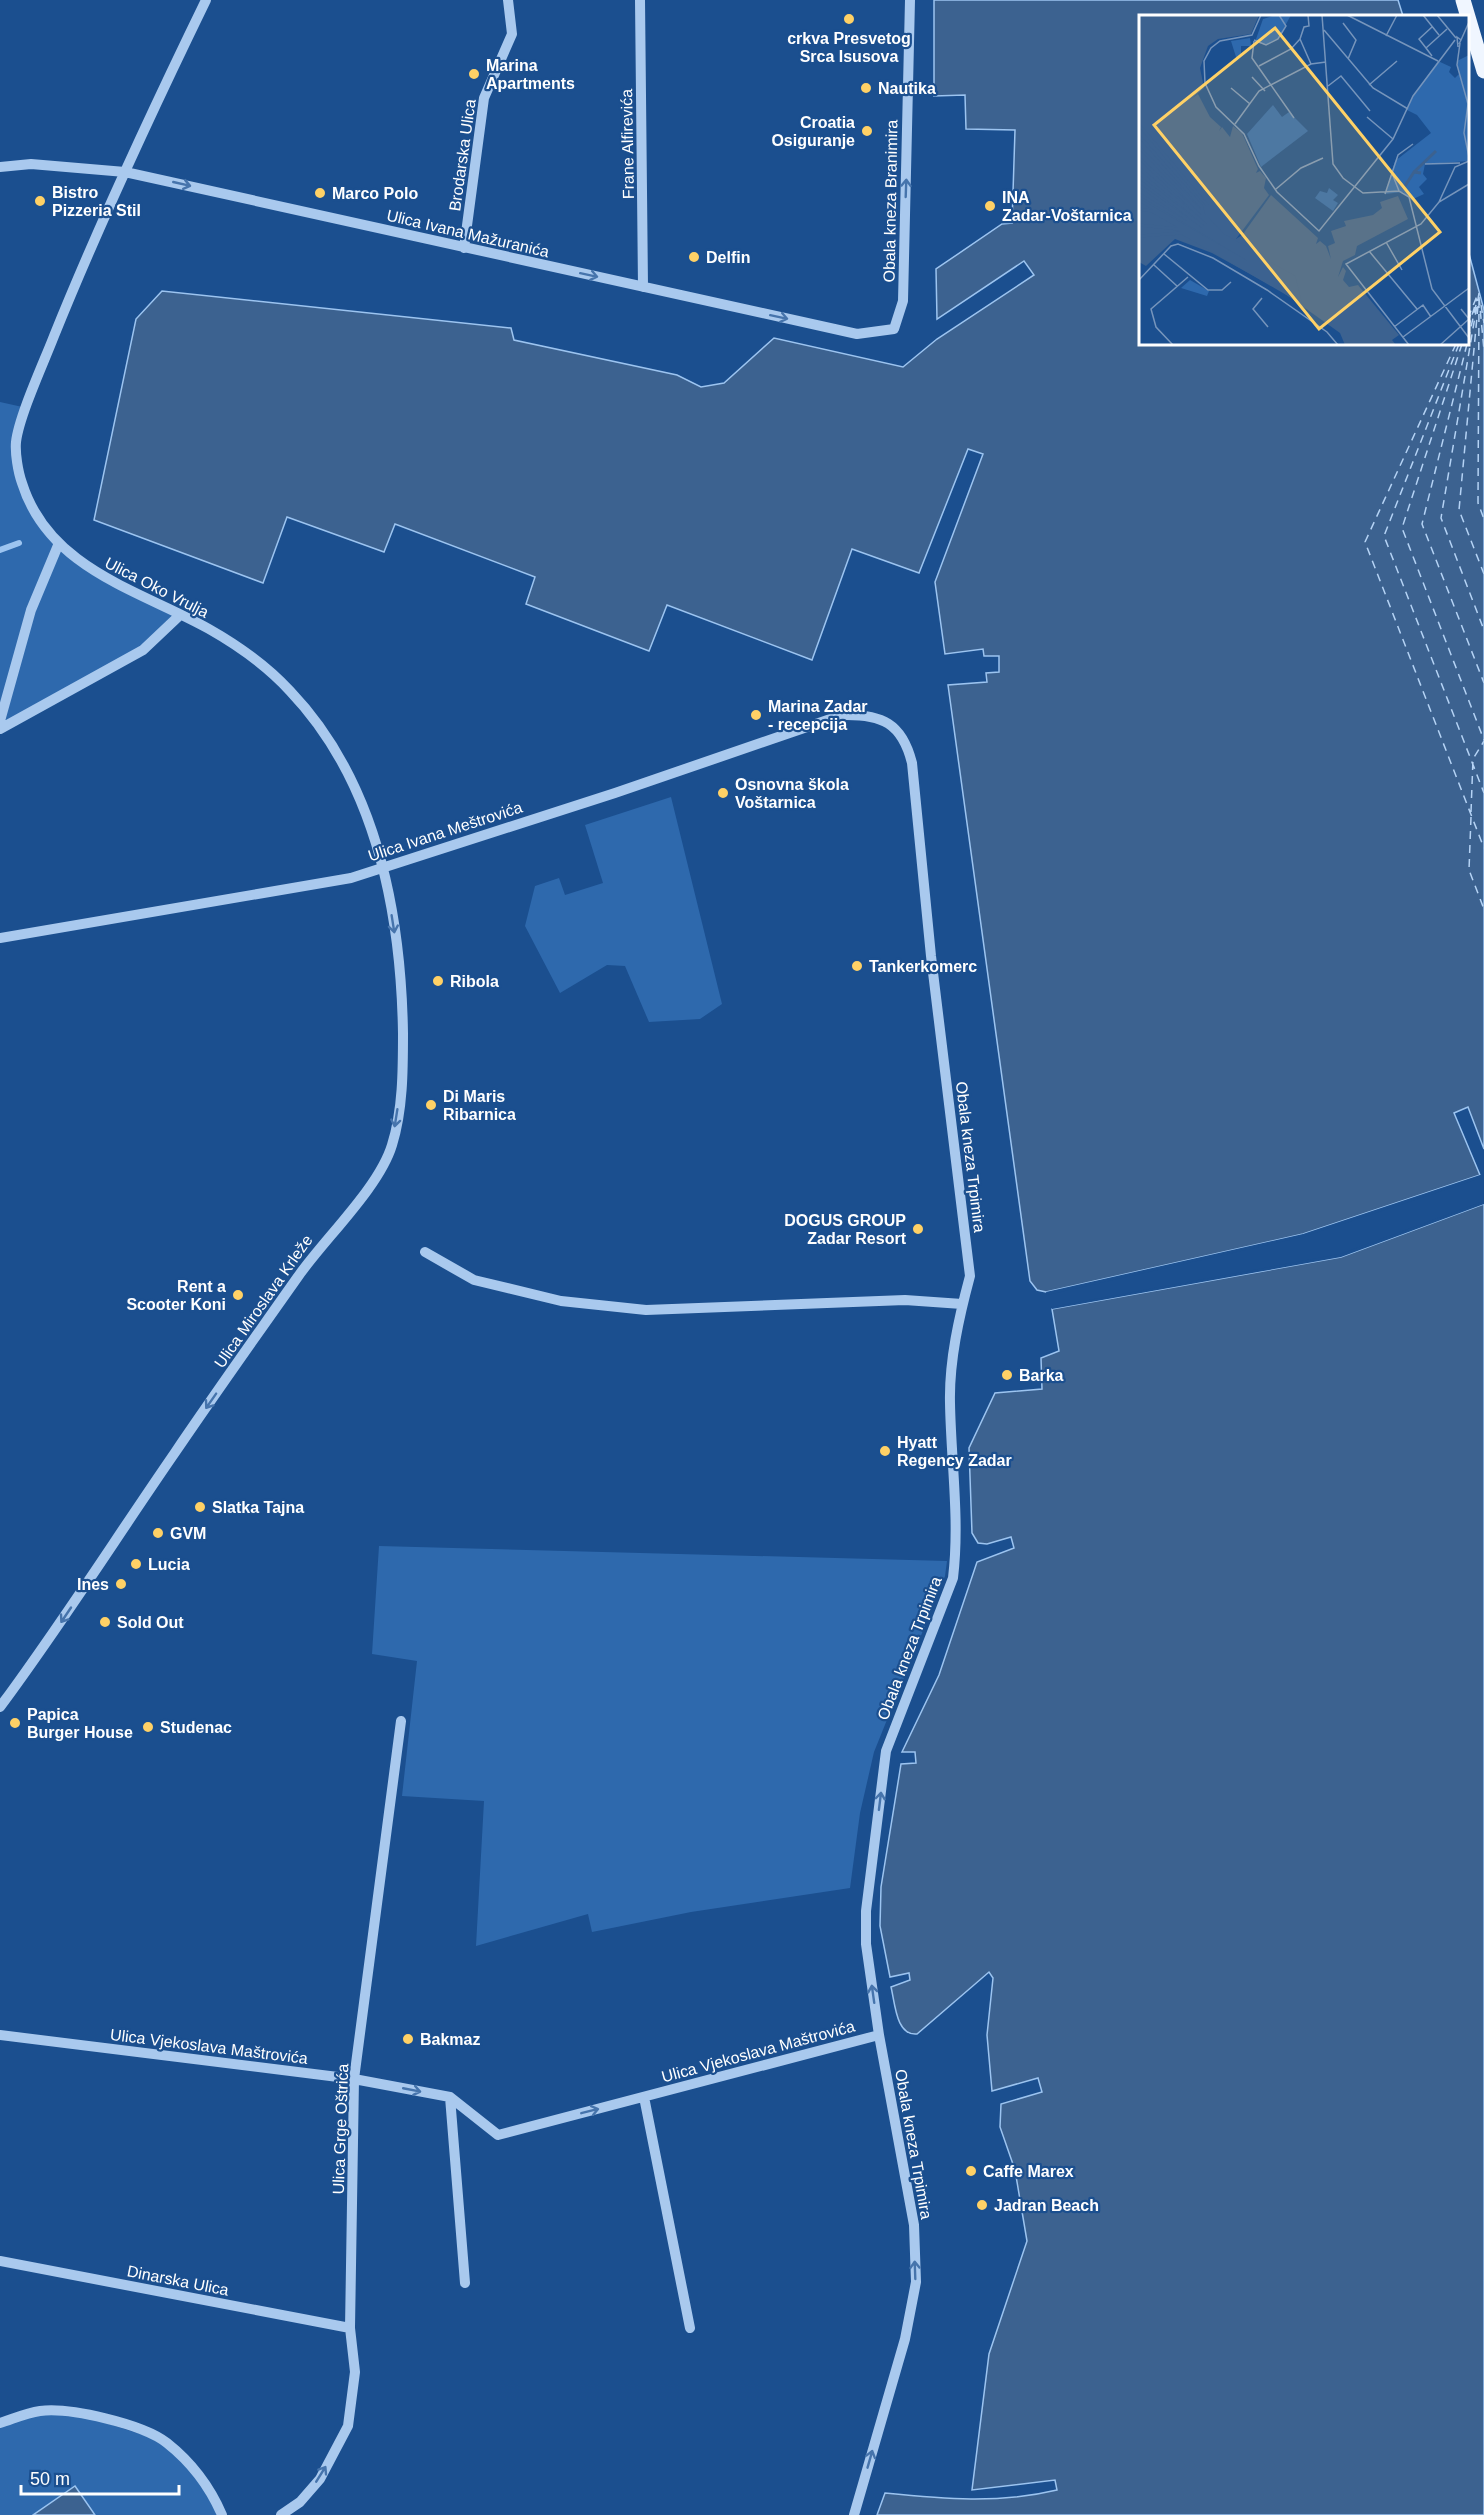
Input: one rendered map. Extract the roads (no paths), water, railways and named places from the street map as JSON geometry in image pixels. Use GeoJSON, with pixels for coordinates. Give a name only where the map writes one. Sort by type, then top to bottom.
{"type":"FeatureCollection","features":[{"type":"Feature","properties":{"kind":"main road"},"geometry":{"type":"LineString","coordinates":[[1463,0],[1467,15]]}},
{"type":"Feature","properties":{"kind":"main road"},"geometry":{"type":"LineString","coordinates":[[1469,20],[1484,71]]}},
{"type":"Feature","properties":{"kind":"street","name":"Ulica Oko Vrulja"},"geometry":{"type":"LineString","coordinates":[[206,0],[78,276],[42,368],[16,442],[21,481],[38,517],[59,543],[85,566],[119,587],[207,628],[254,657],[290,690],[320,727],[356,788],[382,867]]}},
{"type":"Feature","properties":{"kind":"street","name":"Brodarska Ulica"},"geometry":{"type":"LineString","coordinates":[[464,248],[484,98],[512,34],[508,0]]}},
{"type":"Feature","properties":{"kind":"street","name":"Frane Alfirevića"},"geometry":{"type":"LineString","coordinates":[[640,0],[644,287]]}},
{"type":"Feature","properties":{"kind":"street","name":"Obala kneza Branimira"},"geometry":{"type":"LineString","coordinates":[[894,329],[903,301],[910,0]]}},
{"type":"Feature","properties":{"kind":"street","name":"Ulica Ivana Mažuranića"},"geometry":{"type":"LineString","coordinates":[[0,167],[31,164],[125,172],[857,334],[894,329]]}},
{"type":"Feature","properties":{"kind":"street"},"geometry":{"type":"LineString","coordinates":[[0,721],[31,610],[59,543]]}},
{"type":"Feature","properties":{"kind":"street"},"geometry":{"type":"LineString","coordinates":[[0,729],[143,650],[180,615]]}},
{"type":"Feature","properties":{"kind":"street","name":"Ulica Ivana Meštrovića"},"geometry":{"type":"LineString","coordinates":[[0,938],[351,878],[615,793],[842,715],[870,716],[886,722]]}},
{"type":"Feature","properties":{"kind":"street","name":"Obala kneza Trpimira"},"geometry":{"type":"LineString","coordinates":[[854,2515],[905,2338],[916,2282],[914,2225],[879,2035],[866,1944],[866,1911],[886,1751],[953,1578],[957,1548],[950,1401],[956,1339],[970,1276],[931,956],[912,763],[907,744],[898,731],[886,722]]}},
{"type":"Feature","properties":{"kind":"street","name":"Ulica Miroslava Krleže"},"geometry":{"type":"LineString","coordinates":[[0,1707],[44,1648],[173,1455],[308,1262],[374,1179],[392,1146],[403,1073],[402,981],[382,867]]}},
{"type":"Feature","properties":{"kind":"street"},"geometry":{"type":"LineString","coordinates":[[425,1252],[474,1280],[561,1301],[646,1310],[905,1300],[962,1304]]}},
{"type":"Feature","properties":{"kind":"street","name":"Ulica Grge Oštrića"},"geometry":{"type":"LineString","coordinates":[[281,2515],[300,2502],[320,2478],[348,2426],[355,2372],[350,2328],[354,2079],[401,1721]]}},
{"type":"Feature","properties":{"kind":"street","name":"Ulica Vjekoslava Maštrovića"},"geometry":{"type":"LineString","coordinates":[[0,2035],[354,2079],[450,2097],[498,2134],[879,2035]]}},
{"type":"Feature","properties":{"kind":"street"},"geometry":{"type":"LineString","coordinates":[[450,2097],[465,2283]]}},
{"type":"Feature","properties":{"kind":"street","name":"Ulica Vjekoslava Maštrovića"},"geometry":{"type":"LineString","coordinates":[[644,2097],[690,2328]]}},
{"type":"Feature","properties":{"kind":"street","name":"Dinarska Ulica"},"geometry":{"type":"LineString","coordinates":[[0,2261],[350,2328]]}},
{"type":"Feature","properties":{"kind":"street"},"geometry":{"type":"LineString","coordinates":[[0,2423],[38,2411],[65,2409],[118,2422],[165,2442],[191,2466],[212,2491],[222,2515]]}},
{"type":"Feature","properties":{"kind":"waterway"},"geometry":{"type":"LineString","coordinates":[[0,550],[19,543]]}},
{"type":"Feature","properties":{"kind":"place","name":"crkva Presvetog Srca Isusova"},"geometry":{"type":"Point","coordinates":[849,19]}},
{"type":"Feature","properties":{"kind":"place","name":"Marina Apartments"},"geometry":{"type":"Point","coordinates":[474,74]}},
{"type":"Feature","properties":{"kind":"place","name":"Nautika"},"geometry":{"type":"Point","coordinates":[866,88]}},
{"type":"Feature","properties":{"kind":"place","name":"Croatia Osiguranje"},"geometry":{"type":"Point","coordinates":[867,131]}},
{"type":"Feature","properties":{"kind":"place","name":"Marco Polo"},"geometry":{"type":"Point","coordinates":[320,193]}},
{"type":"Feature","properties":{"kind":"place","name":"Bistro Pizzeria Stil"},"geometry":{"type":"Point","coordinates":[40,201]}},
{"type":"Feature","properties":{"kind":"place","name":"INA Zadar-Voštarnica"},"geometry":{"type":"Point","coordinates":[990,206]}},
{"type":"Feature","properties":{"kind":"place","name":"Delfin"},"geometry":{"type":"Point","coordinates":[694,257]}},
{"type":"Feature","properties":{"kind":"place","name":"Marina Zadar - recepcija"},"geometry":{"type":"Point","coordinates":[756,715]}},
{"type":"Feature","properties":{"kind":"place","name":"Osnovna škola Voštarnica"},"geometry":{"type":"Point","coordinates":[723,793]}},
{"type":"Feature","properties":{"kind":"place","name":"Tankerkomerc"},"geometry":{"type":"Point","coordinates":[857,966]}},
{"type":"Feature","properties":{"kind":"place","name":"Ribola"},"geometry":{"type":"Point","coordinates":[438,981]}},
{"type":"Feature","properties":{"kind":"place","name":"Di Maris Ribarnica"},"geometry":{"type":"Point","coordinates":[431,1105]}},
{"type":"Feature","properties":{"kind":"place","name":"DOGUS GROUP Zadar Resort"},"geometry":{"type":"Point","coordinates":[918,1229]}},
{"type":"Feature","properties":{"kind":"place","name":"Rent a Scooter Koni"},"geometry":{"type":"Point","coordinates":[238,1295]}},
{"type":"Feature","properties":{"kind":"place","name":"Barka"},"geometry":{"type":"Point","coordinates":[1007,1375]}},
{"type":"Feature","properties":{"kind":"place","name":"Hyatt Regency Zadar"},"geometry":{"type":"Point","coordinates":[885,1451]}},
{"type":"Feature","properties":{"kind":"place","name":"Slatka Tajna"},"geometry":{"type":"Point","coordinates":[200,1507]}},
{"type":"Feature","properties":{"kind":"place","name":"GVM"},"geometry":{"type":"Point","coordinates":[158,1533]}},
{"type":"Feature","properties":{"kind":"place","name":"Lucia"},"geometry":{"type":"Point","coordinates":[136,1564]}},
{"type":"Feature","properties":{"kind":"place","name":"Ines"},"geometry":{"type":"Point","coordinates":[121,1584]}},
{"type":"Feature","properties":{"kind":"place","name":"Sold Out"},"geometry":{"type":"Point","coordinates":[105,1622]}},
{"type":"Feature","properties":{"kind":"place","name":"Papica Burger House"},"geometry":{"type":"Point","coordinates":[15,1723]}},
{"type":"Feature","properties":{"kind":"place","name":"Studenac"},"geometry":{"type":"Point","coordinates":[148,1727]}},
{"type":"Feature","properties":{"kind":"place","name":"Bakmaz"},"geometry":{"type":"Point","coordinates":[408,2039]}},
{"type":"Feature","properties":{"kind":"place","name":"Caffe Marex"},"geometry":{"type":"Point","coordinates":[971,2171]}},
{"type":"Feature","properties":{"kind":"place","name":"Jadran Beach"},"geometry":{"type":"Point","coordinates":[982,2205]}}]}
